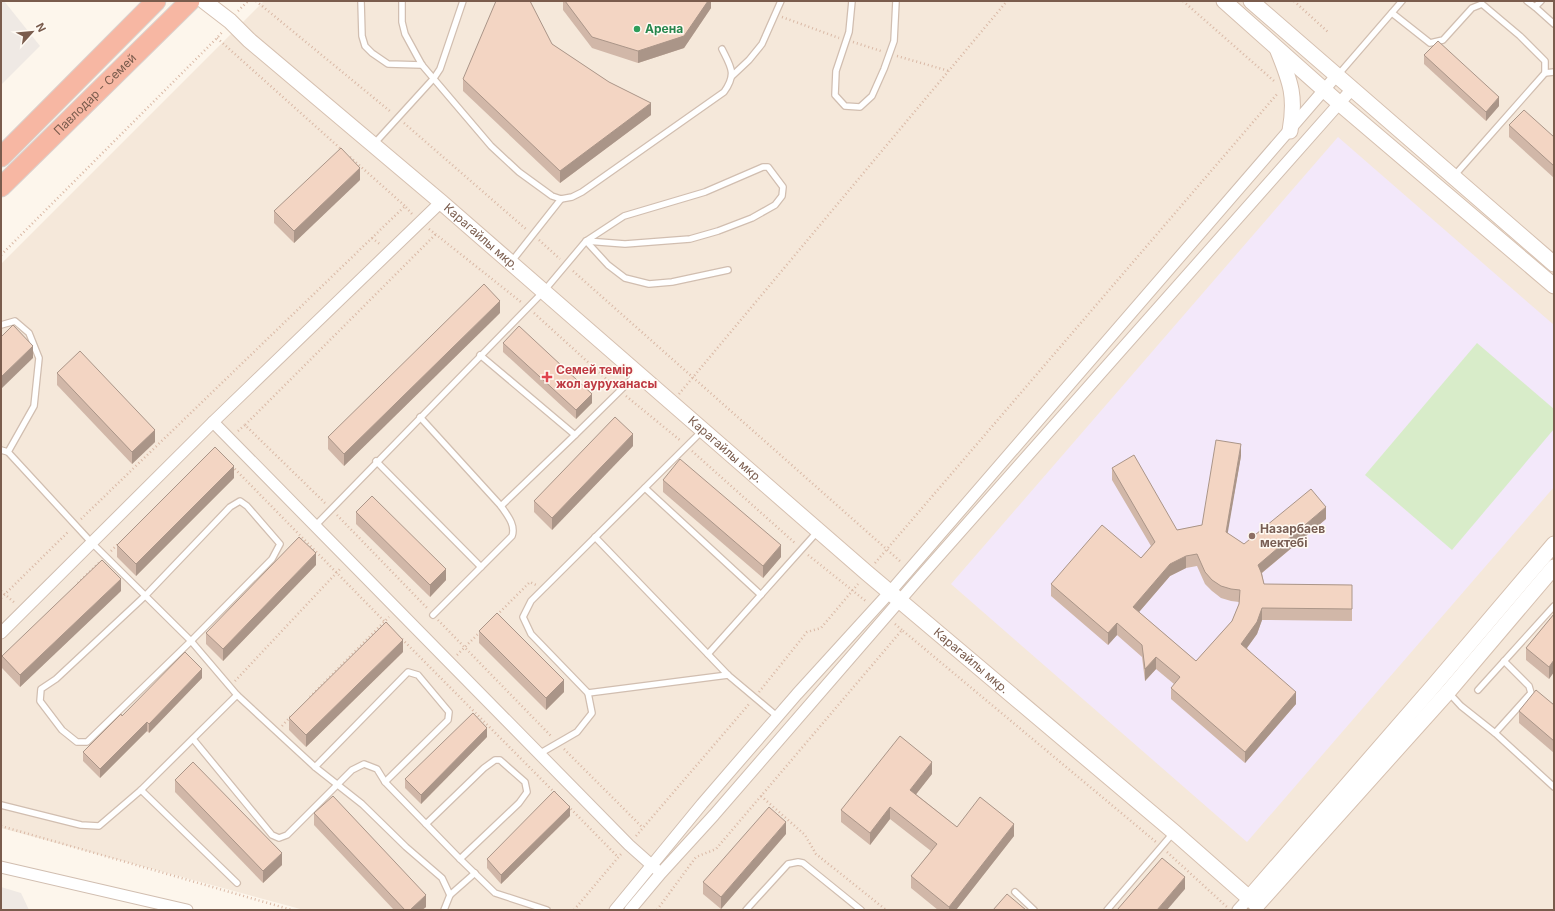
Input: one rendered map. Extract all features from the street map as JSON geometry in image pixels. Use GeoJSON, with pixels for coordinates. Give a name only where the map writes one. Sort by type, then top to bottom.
{"type":"FeatureCollection","features":[{"type":"Feature","properties":{"kind":"highway","name":"Павлодар - Семей"},"geometry":{"type":"LineString","coordinates":[[1,157],[156,1]]}},
{"type":"Feature","properties":{"kind":"highway","name":"Павлодар - Семей"},"geometry":{"type":"LineString","coordinates":[[1,187],[190,1]]}},
{"type":"Feature","properties":{"kind":"street","name":"Карагайлы мкр."},"geometry":{"type":"LineString","coordinates":[[204,1],[230,20],[249,40],[511,262],[867,573],[1174,832],[1256,904]]}},
{"type":"Feature","properties":{"kind":"street"},"geometry":{"type":"LineString","coordinates":[[1224,1],[1340,104],[1554,286]]}},
{"type":"Feature","properties":{"kind":"street"},"geometry":{"type":"LineString","coordinates":[[1251,1],[1554,264]]}},
{"type":"Feature","properties":{"kind":"street"},"geometry":{"type":"LineString","coordinates":[[1277,48],[1288,77],[1293,97],[1290,131]]}},
{"type":"Feature","properties":{"kind":"street"},"geometry":{"type":"LineString","coordinates":[[615,910],[651,865],[874,608],[895,596],[909,569],[1290,131],[1336,76]]}},
{"type":"Feature","properties":{"kind":"street"},"geometry":{"type":"LineString","coordinates":[[630,910],[661,873],[714,815],[895,596],[1352,89]]}},
{"type":"Feature","properties":{"kind":"street"},"geometry":{"type":"LineString","coordinates":[[1,633],[213,422],[441,202]]}},
{"type":"Feature","properties":{"kind":"street"},"geometry":{"type":"LineString","coordinates":[[213,422],[629,845],[661,873]]}},
{"type":"Feature","properties":{"kind":"street"},"geometry":{"type":"LineString","coordinates":[[1256,904],[1435,684],[1554,544]]}},
{"type":"Feature","properties":{"kind":"street"},"geometry":{"type":"LineString","coordinates":[[1238,910],[1256,904],[1448,692],[1554,567]]}},
{"type":"Feature","properties":{"kind":"street"},"geometry":{"type":"LineString","coordinates":[[1,867],[187,910]]}},
{"type":"Feature","properties":{"kind":"lane"},"geometry":{"type":"LineString","coordinates":[[361,1],[362,36],[365,46],[388,64],[422,65]]}},
{"type":"Feature","properties":{"kind":"lane"},"geometry":{"type":"LineString","coordinates":[[402,1],[402,22],[405,34],[422,65],[491,146],[520,172],[552,196],[561,199],[572,197],[582,192],[724,92],[730,84],[732,76],[729,64],[722,49]]}},
{"type":"Feature","properties":{"kind":"lane"},"geometry":{"type":"LineString","coordinates":[[373,145],[434,78],[443,61],[463,1]]}},
{"type":"Feature","properties":{"kind":"lane"},"geometry":{"type":"LineString","coordinates":[[732,76],[750,60],[762,44],[781,1]]}},
{"type":"Feature","properties":{"kind":"lane"},"geometry":{"type":"LineString","coordinates":[[852,1],[849,32],[836,71],[835,95],[845,106],[860,107],[872,96],[894,41],[896,1]]}},
{"type":"Feature","properties":{"kind":"lane"},"geometry":{"type":"LineString","coordinates":[[1336,76],[1402,1]]}},
{"type":"Feature","properties":{"kind":"lane"},"geometry":{"type":"LineString","coordinates":[[1527,1],[1536,7],[1554,24]]}},
{"type":"Feature","properties":{"kind":"lane"},"geometry":{"type":"LineString","coordinates":[[1536,7],[1541,1]]}},
{"type":"Feature","properties":{"kind":"lane"},"geometry":{"type":"LineString","coordinates":[[1392,13],[1430,43],[1443,40],[1472,8],[1482,4],[1520,36],[1545,61],[1545,73],[1454,177]]}},
{"type":"Feature","properties":{"kind":"lane"},"geometry":{"type":"LineString","coordinates":[[1545,73],[1554,72]]}},
{"type":"Feature","properties":{"kind":"lane"},"geometry":{"type":"LineString","coordinates":[[1516,106],[1521,111]]}},
{"type":"Feature","properties":{"kind":"lane"},"geometry":{"type":"LineString","coordinates":[[315,526],[376,461],[544,291],[586,241],[624,216],[705,192],[763,166],[768,167],[783,187],[782,196],[775,205],[752,218],[718,231],[690,239],[625,244],[586,241]]}},
{"type":"Feature","properties":{"kind":"lane"},"geometry":{"type":"LineString","coordinates":[[511,262],[561,199]]}},
{"type":"Feature","properties":{"kind":"lane"},"geometry":{"type":"LineString","coordinates":[[586,241],[608,265],[625,278],[649,284],[672,282],[728,270]]}},
{"type":"Feature","properties":{"kind":"lane"},"geometry":{"type":"LineString","coordinates":[[1,325],[15,321],[29,333],[39,358],[34,406],[8,452]]}},
{"type":"Feature","properties":{"kind":"lane"},"geometry":{"type":"LineString","coordinates":[[480,355],[576,435]]}},
{"type":"Feature","properties":{"kind":"lane"},"geometry":{"type":"LineString","coordinates":[[501,506],[576,435],[638,373]]}},
{"type":"Feature","properties":{"kind":"lane"},"geometry":{"type":"LineString","coordinates":[[420,417],[501,506],[511,522],[513,533],[512,536],[433,615]]}},
{"type":"Feature","properties":{"kind":"lane"},"geometry":{"type":"LineString","coordinates":[[539,754],[578,732],[592,713],[588,693],[531,634],[523,617],[531,601],[703,430]]}},
{"type":"Feature","properties":{"kind":"lane"},"geometry":{"type":"LineString","coordinates":[[1,450],[8,452],[91,542],[191,641],[237,695],[315,767],[362,804],[406,847],[442,878],[450,895]]}},
{"type":"Feature","properties":{"kind":"lane"},"geometry":{"type":"LineString","coordinates":[[376,461],[481,567]]}},
{"type":"Feature","properties":{"kind":"lane"},"geometry":{"type":"LineString","coordinates":[[645,488],[761,595]]}},
{"type":"Feature","properties":{"kind":"lane"},"geometry":{"type":"LineString","coordinates":[[240,501],[247,506],[280,544],[272,559],[264,568],[191,641],[87,742],[77,742],[62,730],[40,701],[41,689],[56,679],[146,595],[230,507],[240,501]]}},
{"type":"Feature","properties":{"kind":"lane"},"geometry":{"type":"LineString","coordinates":[[708,654],[819,531]]}},
{"type":"Feature","properties":{"kind":"lane"},"geometry":{"type":"LineString","coordinates":[[595,537],[728,675],[778,717]]}},
{"type":"Feature","properties":{"kind":"lane"},"geometry":{"type":"LineString","coordinates":[[1478,690],[1554,606]]}},
{"type":"Feature","properties":{"kind":"lane"},"geometry":{"type":"LineString","coordinates":[[1495,733],[1531,693],[1529,686],[1504,661]]}},
{"type":"Feature","properties":{"kind":"lane"},"geometry":{"type":"LineString","coordinates":[[315,767],[408,672],[418,675],[449,712],[448,720],[385,782]]}},
{"type":"Feature","properties":{"kind":"lane"},"geometry":{"type":"LineString","coordinates":[[588,693],[728,675]]}},
{"type":"Feature","properties":{"kind":"lane"},"geometry":{"type":"LineString","coordinates":[[1435,684],[1448,692],[1461,706],[1495,733],[1554,787]]}},
{"type":"Feature","properties":{"kind":"lane"},"geometry":{"type":"LineString","coordinates":[[1,804],[81,825],[99,826],[141,790],[237,695]]}},
{"type":"Feature","properties":{"kind":"lane"},"geometry":{"type":"LineString","coordinates":[[193,739],[272,835],[279,838],[287,835],[352,770],[364,764],[377,769],[385,782],[495,893],[546,910]]}},
{"type":"Feature","properties":{"kind":"lane"},"geometry":{"type":"LineString","coordinates":[[426,824],[484,768],[495,760],[500,760],[524,782],[527,792],[519,803],[460,859]]}},
{"type":"Feature","properties":{"kind":"lane"},"geometry":{"type":"LineString","coordinates":[[141,790],[237,883]]}},
{"type":"Feature","properties":{"kind":"lane"},"geometry":{"type":"LineString","coordinates":[[1107,910],[1174,832]]}},
{"type":"Feature","properties":{"kind":"lane"},"geometry":{"type":"LineString","coordinates":[[749,909],[788,864],[798,862],[803,863],[861,910]]}},
{"type":"Feature","properties":{"kind":"lane"},"geometry":{"type":"LineString","coordinates":[[444,910],[450,895],[475,873]]}},
{"type":"Feature","properties":{"kind":"lane"},"geometry":{"type":"LineString","coordinates":[[1015,892],[1034,910]]}},
{"type":"Feature","properties":{"kind":"path"},"geometry":{"type":"LineString","coordinates":[[256,1],[398,118],[533,235],[909,569]]}},
{"type":"Feature","properties":{"kind":"path"},"geometry":{"type":"LineString","coordinates":[[672,403],[1008,1]]}},
{"type":"Feature","properties":{"kind":"path"},"geometry":{"type":"LineString","coordinates":[[1182,1],[1276,83]]}},
{"type":"Feature","properties":{"kind":"path"},"geometry":{"type":"LineString","coordinates":[[1294,1],[1329,33]]}},
{"type":"Feature","properties":{"kind":"path"},"geometry":{"type":"LineString","coordinates":[[776,15],[889,54],[949,71]]}},
{"type":"Feature","properties":{"kind":"path"},"geometry":{"type":"LineString","coordinates":[[1,255],[217,38],[230,20]]}},
{"type":"Feature","properties":{"kind":"path"},"geometry":{"type":"LineString","coordinates":[[217,38],[405,206],[420,222],[528,307],[620,391],[687,446],[802,550],[874,608]]}},
{"type":"Feature","properties":{"kind":"path"},"geometry":{"type":"LineString","coordinates":[[574,910],[755,697],[807,632],[822,628],[886,549],[1282,88]]}},
{"type":"Feature","properties":{"kind":"path"},"geometry":{"type":"LineString","coordinates":[[1,598],[405,206]]}},
{"type":"Feature","properties":{"kind":"path"},"geometry":{"type":"LineString","coordinates":[[436,234],[245,424],[331,509],[464,648],[643,828]]}},
{"type":"Feature","properties":{"kind":"path"},"geometry":{"type":"LineString","coordinates":[[227,460],[390,627]]}},
{"type":"Feature","properties":{"kind":"path"},"geometry":{"type":"LineString","coordinates":[[78,584],[122,540]]}},
{"type":"Feature","properties":{"kind":"path"},"geometry":{"type":"LineString","coordinates":[[230,686],[348,560]]}},
{"type":"Feature","properties":{"kind":"path"},"geometry":{"type":"LineString","coordinates":[[492,620],[530,582],[544,588]]}},
{"type":"Feature","properties":{"kind":"path"},"geometry":{"type":"LineString","coordinates":[[1,591],[24,610]]}},
{"type":"Feature","properties":{"kind":"path"},"geometry":{"type":"LineString","coordinates":[[309,698],[397,609]]}},
{"type":"Feature","properties":{"kind":"path"},"geometry":{"type":"LineString","coordinates":[[657,910],[696,858],[716,849],[902,630],[1072,774],[1162,847],[1230,910]]}},
{"type":"Feature","properties":{"kind":"path"},"geometry":{"type":"LineString","coordinates":[[438,675],[449,662],[481,631]]}},
{"type":"Feature","properties":{"kind":"path"},"geometry":{"type":"LineString","coordinates":[[400,638],[558,796]]}},
{"type":"Feature","properties":{"kind":"path"},"geometry":{"type":"LineString","coordinates":[[276,731],[293,715]]}},
{"type":"Feature","properties":{"kind":"path"},"geometry":{"type":"LineString","coordinates":[[761,796],[804,835],[816,854],[886,910]]}},
{"type":"Feature","properties":{"kind":"path"},"geometry":{"type":"LineString","coordinates":[[563,801],[618,857]]}},
{"type":"Feature","properties":{"kind":"path"},"geometry":{"type":"LineString","coordinates":[[1,826],[292,910]]}},
{"type":"Feature","properties":{"kind":"shaded area"},"geometry":{"type":"Polygon","coordinates":[[[1,1],[4,1],[40,46],[1,85],[1,1]]]}},
{"type":"Feature","properties":{"kind":"shaded area"},"geometry":{"type":"Polygon","coordinates":[[[264,1],[1554,1],[1554,910],[304,910],[1,828],[1,264],[264,1]]]}},
{"type":"Feature","properties":{"kind":"shaded area","name":"Назарбаев мектебі"},"geometry":{"type":"Polygon","coordinates":[[[1338,137],[1554,325],[1554,487],[1247,842],[951,584],[1338,137]]]}},
{"type":"Feature","properties":{"kind":"shaded area"},"geometry":{"type":"Polygon","coordinates":[[[1,887],[21,893],[29,910],[1,910],[1,887]]]}},
{"type":"Feature","properties":{"kind":"green space"},"geometry":{"type":"Polygon","coordinates":[[[1477,343],[1554,409],[1554,429],[1452,550],[1365,475],[1477,343]]]}},
{"type":"Feature","properties":{"kind":"building"},"geometry":{"type":"Polygon","coordinates":[[[496,1],[530,1],[552,44],[609,82],[651,103],[560,171],[463,79],[496,1]]]}},
{"type":"Feature","properties":{"kind":"building","name":"Арена"},"geometry":{"type":"Polygon","coordinates":[[[565,1],[708,1],[684,36],[638,51],[592,37],[565,1]]]}},
{"type":"Feature","properties":{"kind":"building"},"geometry":{"type":"Polygon","coordinates":[[[1438,41],[1499,97],[1486,112],[1424,55],[1438,41]]]}},
{"type":"Feature","properties":{"kind":"building"},"geometry":{"type":"Polygon","coordinates":[[[1524,110],[1554,137],[1554,166],[1509,125],[1524,110]]]}},
{"type":"Feature","properties":{"kind":"building"},"geometry":{"type":"Polygon","coordinates":[[[341,148],[360,168],[294,231],[274,211],[341,148]]]}},
{"type":"Feature","properties":{"kind":"building"},"geometry":{"type":"Polygon","coordinates":[[[484,284],[500,301],[344,454],[328,437],[484,284]]]}},
{"type":"Feature","properties":{"kind":"building"},"geometry":{"type":"Polygon","coordinates":[[[13,325],[33,346],[1,377],[1,337],[13,325]]]}},
{"type":"Feature","properties":{"kind":"building","name":"Семей темір жол ауруханасы"},"geometry":{"type":"Polygon","coordinates":[[[519,326],[592,394],[576,410],[503,343],[519,326]]]}},
{"type":"Feature","properties":{"kind":"building"},"geometry":{"type":"Polygon","coordinates":[[[80,351],[155,430],[132,452],[57,373],[80,351]]]}},
{"type":"Feature","properties":{"kind":"building"},"geometry":{"type":"Polygon","coordinates":[[[615,417],[633,434],[552,518],[534,501],[615,417]]]}},
{"type":"Feature","properties":{"kind":"building"},"geometry":{"type":"Polygon","coordinates":[[[1216,440],[1241,444],[1226,532],[1244,544],[1311,489],[1326,507],[1258,565],[1264,584],[1352,585],[1352,609],[1262,608],[1257,622],[1241,644],[1296,692],[1245,752],[1171,688],[1180,677],[1156,657],[1145,669],[1142,645],[1117,623],[1108,633],[1051,584],[1102,525],[1141,558],[1155,542],[1112,468],[1134,455],[1177,530],[1202,525],[1216,440]],[[1197,554],[1186,556],[1170,564],[1133,607],[1196,661],[1232,621],[1239,604],[1240,590],[1221,586],[1212,580],[1205,572],[1197,554]]]}},
{"type":"Feature","properties":{"kind":"building"},"geometry":{"type":"Polygon","coordinates":[[[215,447],[234,466],[136,564],[117,545],[215,447]]]}},
{"type":"Feature","properties":{"kind":"building"},"geometry":{"type":"Polygon","coordinates":[[[680,459],[781,545],[763,566],[663,480],[680,459]]]}},
{"type":"Feature","properties":{"kind":"building"},"geometry":{"type":"Polygon","coordinates":[[[372,496],[446,569],[430,585],[356,512],[372,496]]]}},
{"type":"Feature","properties":{"kind":"building"},"geometry":{"type":"Polygon","coordinates":[[[299,537],[316,553],[223,649],[206,633],[299,537]]]}},
{"type":"Feature","properties":{"kind":"building"},"geometry":{"type":"Polygon","coordinates":[[[102,560],[121,579],[20,675],[2,656],[102,560]]]}},
{"type":"Feature","properties":{"kind":"building"},"geometry":{"type":"Polygon","coordinates":[[[497,613],[564,680],[546,698],[479,631],[497,613]]]}},
{"type":"Feature","properties":{"kind":"building"},"geometry":{"type":"Polygon","coordinates":[[[1554,614],[1554,660],[1549,667],[1526,648],[1554,614]]]}},
{"type":"Feature","properties":{"kind":"building"},"geometry":{"type":"Polygon","coordinates":[[[386,622],[403,640],[306,735],[289,718],[386,622]]]}},
{"type":"Feature","properties":{"kind":"building"},"geometry":{"type":"Polygon","coordinates":[[[185,652],[202,669],[149,724],[147,722],[100,769],[83,752],[121,714],[122,716],[185,652]]]}},
{"type":"Feature","properties":{"kind":"building"},"geometry":{"type":"Polygon","coordinates":[[[1536,690],[1554,705],[1554,741],[1519,711],[1536,690]]]}},
{"type":"Feature","properties":{"kind":"building"},"geometry":{"type":"Polygon","coordinates":[[[473,713],[487,728],[421,795],[405,779],[473,713]]]}},
{"type":"Feature","properties":{"kind":"building"},"geometry":{"type":"Polygon","coordinates":[[[900,736],[932,762],[910,790],[957,827],[980,797],[1014,824],[949,907],[911,876],[937,844],[890,807],[870,833],[841,810],[900,736]]]}},
{"type":"Feature","properties":{"kind":"building"},"geometry":{"type":"Polygon","coordinates":[[[193,762],[282,853],[263,871],[175,780],[193,762]]]}},
{"type":"Feature","properties":{"kind":"building"},"geometry":{"type":"Polygon","coordinates":[[[554,791],[570,807],[501,875],[487,859],[554,791]]]}},
{"type":"Feature","properties":{"kind":"building"},"geometry":{"type":"Polygon","coordinates":[[[333,796],[426,895],[410,910],[405,910],[314,813],[333,796]]]}},
{"type":"Feature","properties":{"kind":"building"},"geometry":{"type":"Polygon","coordinates":[[[769,807],[786,822],[721,897],[703,882],[769,807]]]}},
{"type":"Feature","properties":{"kind":"building"},"geometry":{"type":"Polygon","coordinates":[[[1162,858],[1185,877],[1157,910],[1117,910],[1162,858]]]}},
{"type":"Feature","properties":{"kind":"building"},"geometry":{"type":"Polygon","coordinates":[[[1007,894],[1026,910],[993,910],[1007,894]]]}},
{"type":"Feature","properties":{"kind":"place","name":"Арена"},"geometry":{"type":"Point","coordinates":[637,29]}},
{"type":"Feature","properties":{"kind":"place","name":"Семей темір жол ауруханасы"},"geometry":{"type":"Point","coordinates":[547,377]}},
{"type":"Feature","properties":{"kind":"place","name":"Назарбаев мектебі"},"geometry":{"type":"Point","coordinates":[1252,536]}}]}
